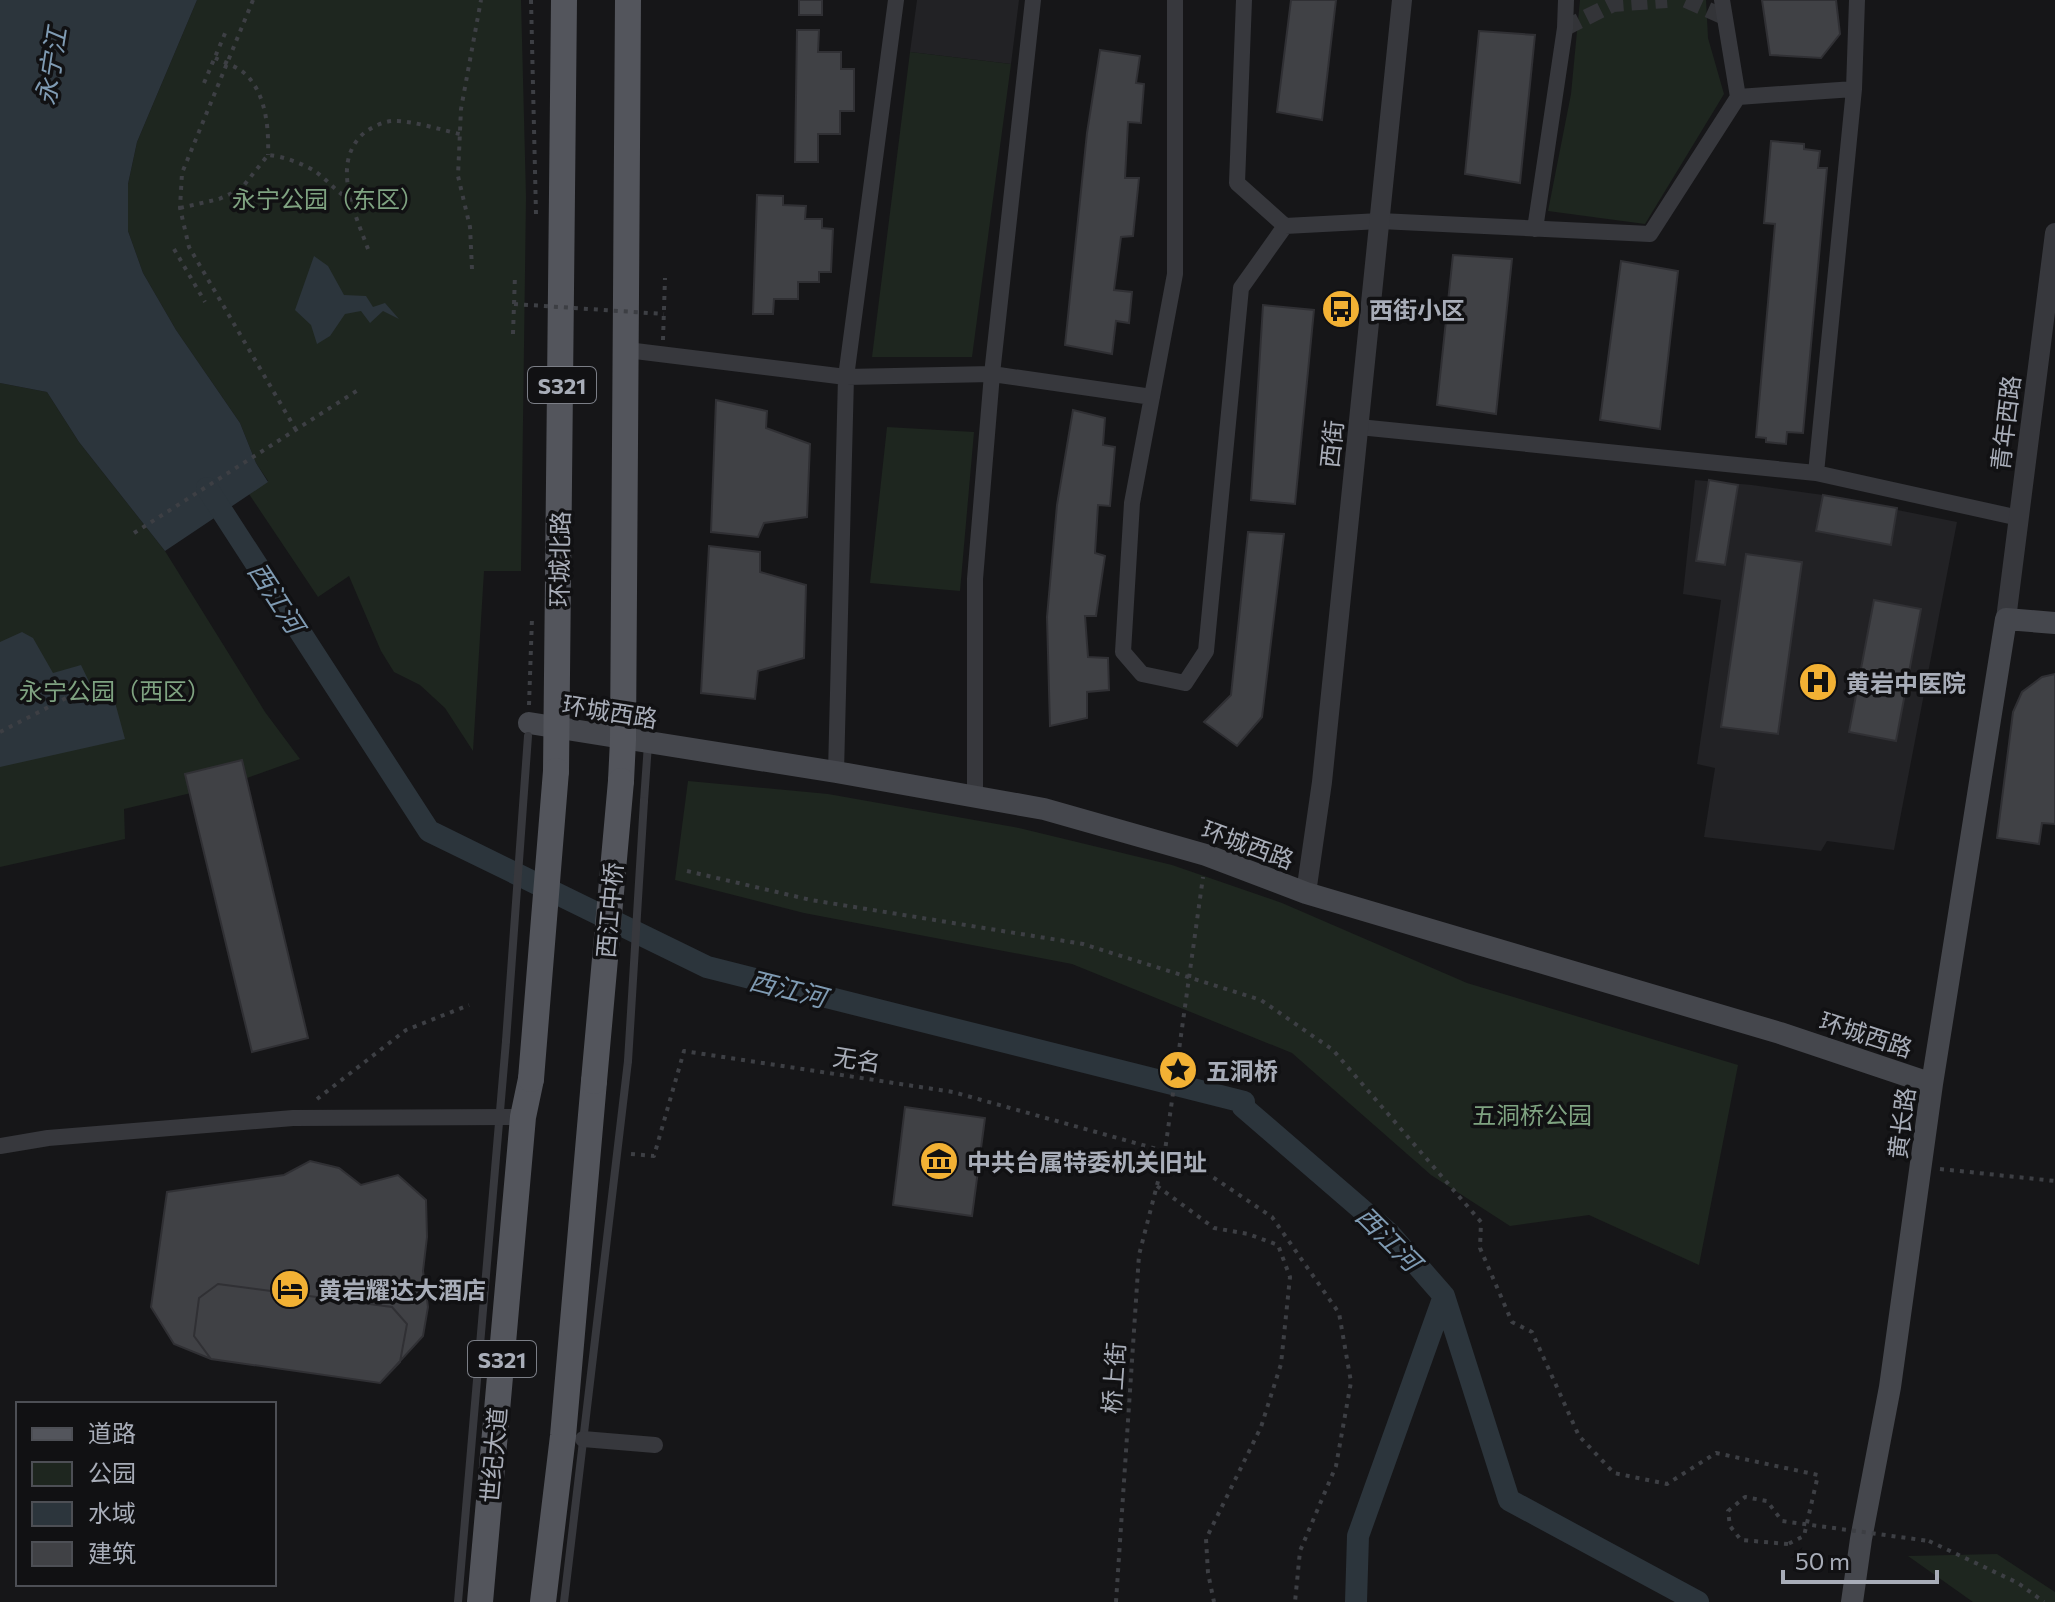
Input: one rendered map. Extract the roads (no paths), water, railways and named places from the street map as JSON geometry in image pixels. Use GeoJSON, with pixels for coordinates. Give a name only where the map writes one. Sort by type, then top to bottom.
{"type":"FeatureCollection","features":[{"type":"Feature","properties":{"kind":"main road","name":"环城北路"},"geometry":{"type":"LineString","coordinates":[[511,1117],[531,1079],[556,771],[564,0]]}},
{"type":"Feature","properties":{"kind":"main road","name":"S321"},"geometry":{"type":"LineString","coordinates":[[628,0],[627,350],[635,742]]}},
{"type":"Feature","properties":{"kind":"main road"},"geometry":{"type":"LineString","coordinates":[[2006,619],[2055,623]]}},
{"type":"Feature","properties":{"kind":"main road","name":"黄长路"},"geometry":{"type":"LineString","coordinates":[[1852,1602],[1890,1387],[1932,1084],[2006,619]]}},
{"type":"Feature","properties":{"kind":"main road","name":"环城西路"},"geometry":{"type":"LineString","coordinates":[[528,730],[556,729],[836,772],[1044,809],[1206,855],[1306,893],[1780,1033],[1932,1084]]}},
{"type":"Feature","properties":{"kind":"main road","name":"西江中桥"},"geometry":{"type":"LineString","coordinates":[[543,1602],[563,1436],[621,781],[635,742]]}},
{"type":"Feature","properties":{"kind":"main road","name":"世纪大道"},"geometry":{"type":"LineString","coordinates":[[480,1602],[511,1117]]}},
{"type":"Feature","properties":{"kind":"street"},"geometry":{"type":"LineString","coordinates":[[836,772],[846,377],[896,0]]}},
{"type":"Feature","properties":{"kind":"street"},"geometry":{"type":"LineString","coordinates":[[975,795],[975,579],[992,374],[1033,0]]}},
{"type":"Feature","properties":{"kind":"street"},"geometry":{"type":"LineString","coordinates":[[1175,0],[1175,274],[1132,503],[1123,652],[1142,674],[1185,683],[1206,651],[1241,288],[1285,226]]}},
{"type":"Feature","properties":{"kind":"street"},"geometry":{"type":"LineString","coordinates":[[1244,0],[1237,183],[1285,226],[1380,221],[1650,234],[1738,97],[1722,0]]}},
{"type":"Feature","properties":{"kind":"street","name":"西街"},"geometry":{"type":"LineString","coordinates":[[1306,893],[1322,782],[1402,0]]}},
{"type":"Feature","properties":{"kind":"street"},"geometry":{"type":"LineString","coordinates":[[1535,229],[1565,28],[1566,0]]}},
{"type":"Feature","properties":{"kind":"street"},"geometry":{"type":"LineString","coordinates":[[1816,473],[1854,89],[1857,0]]}},
{"type":"Feature","properties":{"kind":"street"},"geometry":{"type":"LineString","coordinates":[[1738,97],[1854,89]]}},
{"type":"Feature","properties":{"kind":"street","name":"青年西路"},"geometry":{"type":"LineString","coordinates":[[2006,619],[2055,233]]}},
{"type":"Feature","properties":{"kind":"street"},"geometry":{"type":"LineString","coordinates":[[627,350],[846,377],[992,374],[1152,397]]}},
{"type":"Feature","properties":{"kind":"street"},"geometry":{"type":"LineString","coordinates":[[1359,427],[1816,473],[2019,518]]}},
{"type":"Feature","properties":{"kind":"street"},"geometry":{"type":"LineString","coordinates":[[0,1146],[48,1138],[293,1118],[511,1117]]}},
{"type":"Feature","properties":{"kind":"street"},"geometry":{"type":"LineString","coordinates":[[583,1439],[655,1445]]}},
{"type":"Feature","properties":{"kind":"lane"},"geometry":{"type":"LineString","coordinates":[[458,1602],[511,1117],[506,1041],[528,730]]}},
{"type":"Feature","properties":{"kind":"lane"},"geometry":{"type":"LineString","coordinates":[[564,1602],[628,1061],[644,801],[635,742]]}},
{"type":"Feature","properties":{"kind":"water","name":"永宁江"},"geometry":{"type":"Polygon","coordinates":[[[0,0],[197,0],[137,142],[128,184],[128,231],[143,273],[176,330],[240,423],[256,463],[268,482],[165,551],[79,442],[47,392],[0,383],[0,0]]]}},
{"type":"Feature","properties":{"kind":"water"},"geometry":{"type":"Polygon","coordinates":[[[314,256],[328,266],[344,295],[366,296],[373,307],[385,303],[399,319],[383,311],[370,323],[361,311],[345,314],[330,336],[317,344],[311,325],[295,310],[314,256]]]}},
{"type":"Feature","properties":{"kind":"water"},"geometry":{"type":"Polygon","coordinates":[[[22,632],[33,638],[53,673],[81,665],[94,692],[110,684],[125,739],[0,767],[0,642],[22,632]]]}},
{"type":"Feature","properties":{"kind":"waterway","name":"西江河"},"geometry":{"type":"LineString","coordinates":[[207,488],[429,831],[707,967],[1244,1102],[1243,1107],[1389,1233],[1444,1296],[1509,1500],[1698,1602]]}},
{"type":"Feature","properties":{"kind":"waterway"},"geometry":{"type":"LineString","coordinates":[[1356,1602],[1358,1536],[1444,1296]]}},
{"type":"Feature","properties":{"kind":"tunnel"},"geometry":{"type":"LineString","coordinates":[[1565,28],[1613,4],[1667,0]]}},
{"type":"Feature","properties":{"kind":"tunnel"},"geometry":{"type":"LineString","coordinates":[[1686,0],[1722,16]]}},
{"type":"Feature","properties":{"kind":"place","name":"西街小区"},"geometry":{"type":"Point","coordinates":[1341,309]}},
{"type":"Feature","properties":{"kind":"place","name":"黄岩中医院"},"geometry":{"type":"Point","coordinates":[1818,682]}},
{"type":"Feature","properties":{"kind":"place","name":"五洞桥"},"geometry":{"type":"Point","coordinates":[1178,1070]}},
{"type":"Feature","properties":{"kind":"place","name":"中共台属特委机关旧址"},"geometry":{"type":"Point","coordinates":[939,1161]}},
{"type":"Feature","properties":{"kind":"place","name":"黄岩耀达大酒店"},"geometry":{"type":"Point","coordinates":[290,1289]}},
{"type":"Feature","properties":{"kind":"park label","name":"永宁公园（东区）"},"geometry":{"type":"Point","coordinates":[328,198]}},
{"type":"Feature","properties":{"kind":"park label","name":"永宁公园（西区）"},"geometry":{"type":"Point","coordinates":[115,690]}},
{"type":"Feature","properties":{"kind":"park label","name":"五洞桥公园"},"geometry":{"type":"Point","coordinates":[1532,1114]}}]}
